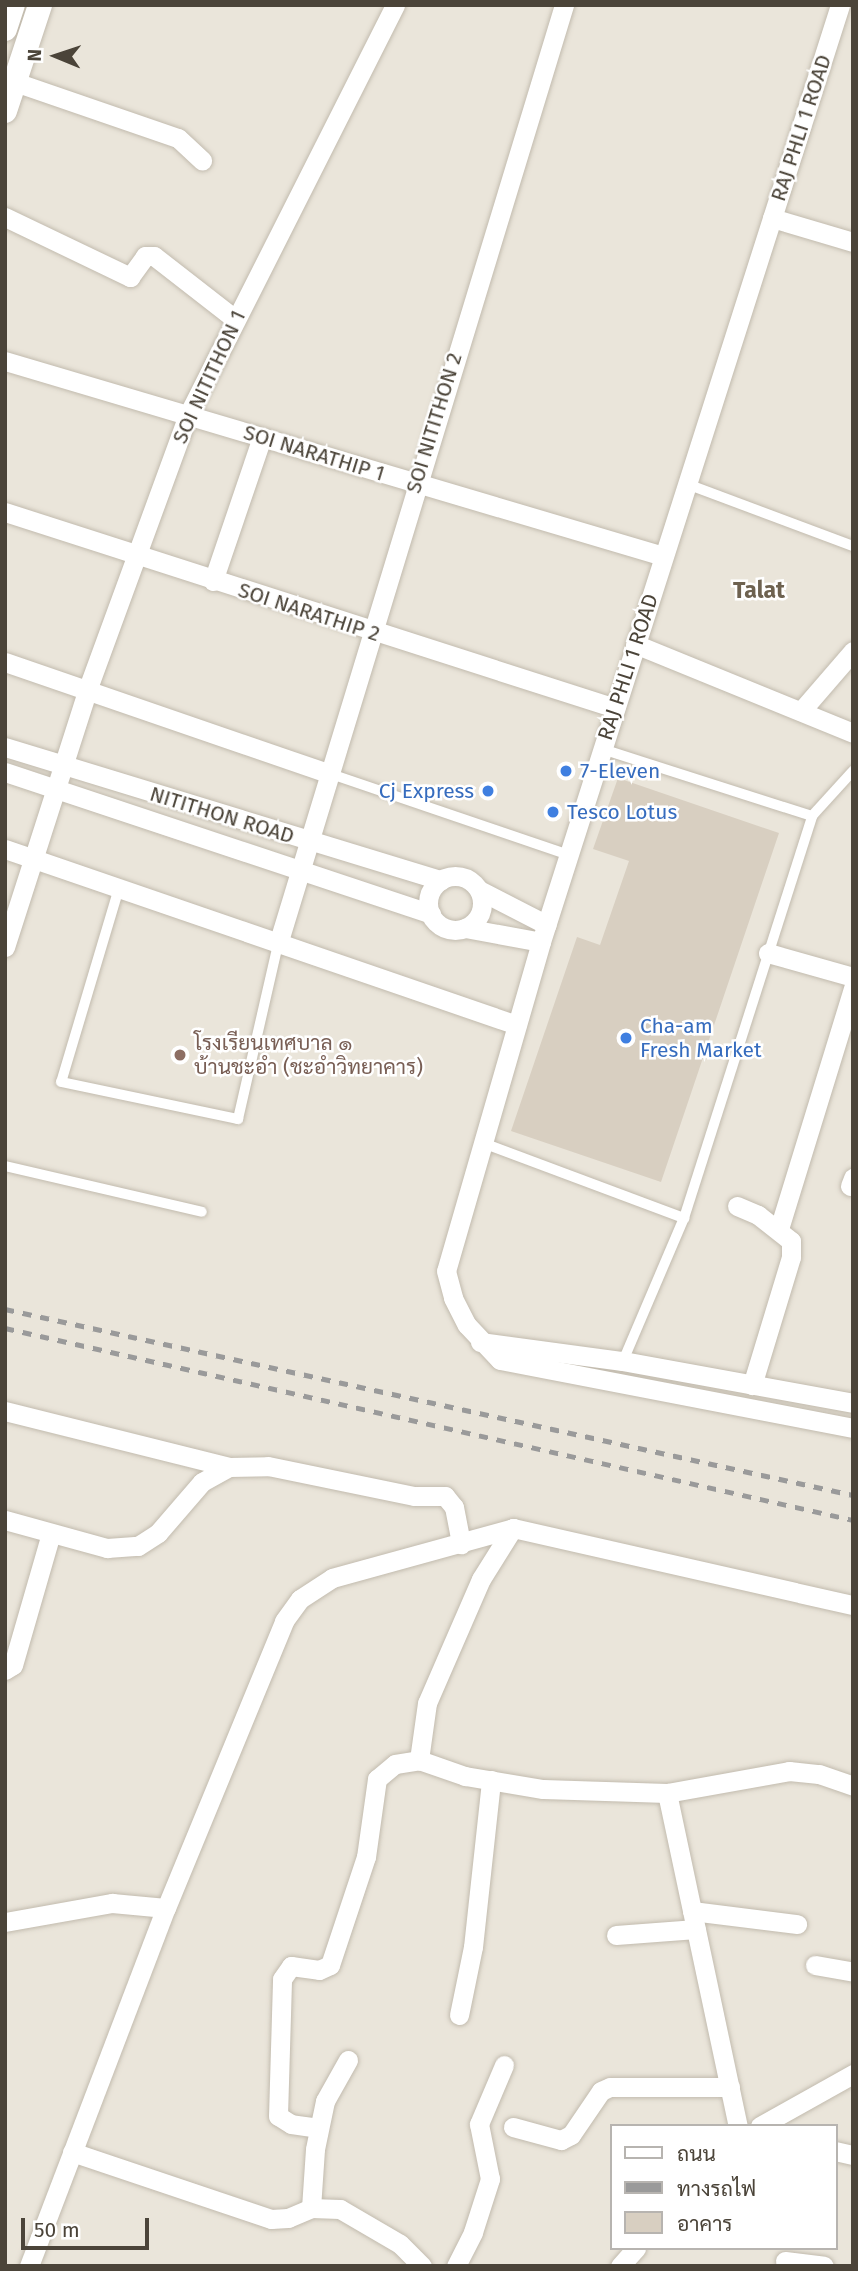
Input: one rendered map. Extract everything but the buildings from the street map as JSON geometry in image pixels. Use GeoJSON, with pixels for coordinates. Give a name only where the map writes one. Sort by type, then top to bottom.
{"type":"FeatureCollection","features":[{"type":"Feature","properties":{"kind":"street"},"geometry":{"type":"LineString","coordinates":[[5,29],[13,5]]}},
{"type":"Feature","properties":{"kind":"street"},"geometry":{"type":"LineString","coordinates":[[5,111],[40,5]]}},
{"type":"Feature","properties":{"kind":"street","name":"SOI NITITHON 1"},"geometry":{"type":"LineString","coordinates":[[5,947],[88,688],[187,415],[396,5]]}},
{"type":"Feature","properties":{"kind":"street","name":"SOI NITITHON 2"},"geometry":{"type":"LineString","coordinates":[[278,944],[416,483],[564,5]]}},
{"type":"Feature","properties":{"kind":"street","name":"RAJ PHLI 1 ROAD"},"geometry":{"type":"LineString","coordinates":[[840,5],[544,933],[446,1271],[453,1298],[480,1342],[500,1360],[853,1428]]}},
{"type":"Feature","properties":{"kind":"street"},"geometry":{"type":"LineString","coordinates":[[15,82],[178,138],[202,160]]}},
{"type":"Feature","properties":{"kind":"street"},"geometry":{"type":"LineString","coordinates":[[5,217],[129,276],[145,256],[154,256],[235,319]]}},
{"type":"Feature","properties":{"kind":"street"},"geometry":{"type":"LineString","coordinates":[[772,218],[853,242]]}},
{"type":"Feature","properties":{"kind":"street","name":"SOI NARATHIP 1"},"geometry":{"type":"LineString","coordinates":[[5,361],[663,556]]}},
{"type":"Feature","properties":{"kind":"street"},"geometry":{"type":"LineString","coordinates":[[213,581],[262,437]]}},
{"type":"Feature","properties":{"kind":"street","name":"SOI NARATHIP 2"},"geometry":{"type":"LineString","coordinates":[[5,512],[371,633],[615,708]]}},
{"type":"Feature","properties":{"kind":"street"},"geometry":{"type":"LineString","coordinates":[[635,644],[853,733]]}},
{"type":"Feature","properties":{"kind":"street"},"geometry":{"type":"LineString","coordinates":[[802,710],[853,651]]}},
{"type":"Feature","properties":{"kind":"street"},"geometry":{"type":"LineString","coordinates":[[5,662],[88,688],[328,773]]}},
{"type":"Feature","properties":{"kind":"street","name":"NITITHON ROAD"},"geometry":{"type":"LineString","coordinates":[[5,747],[440,880]]}},
{"type":"Feature","properties":{"kind":"street","name":"NITITHON ROAD"},"geometry":{"type":"LineString","coordinates":[[5,772],[431,915]]}},
{"type":"Feature","properties":{"kind":"street"},"geometry":{"type":"LineString","coordinates":[[5,849],[517,1025]]}},
{"type":"Feature","properties":{"kind":"street"},"geometry":{"type":"LineString","coordinates":[[458,876],[544,933],[447,929],[431,915],[429,894],[440,880],[458,876]]}},
{"type":"Feature","properties":{"kind":"street"},"geometry":{"type":"LineString","coordinates":[[465,928],[478,916],[479,890]]}},
{"type":"Feature","properties":{"kind":"street"},"geometry":{"type":"LineString","coordinates":[[768,953],[853,976]]}},
{"type":"Feature","properties":{"kind":"street"},"geometry":{"type":"LineString","coordinates":[[779,1229],[853,988]]}},
{"type":"Feature","properties":{"kind":"street"},"geometry":{"type":"LineString","coordinates":[[737,1206],[779,1229],[791,1241],[792,1257],[752,1385]]}},
{"type":"Feature","properties":{"kind":"street"},"geometry":{"type":"LineString","coordinates":[[480,1342],[623,1361],[853,1403]]}},
{"type":"Feature","properties":{"kind":"street"},"geometry":{"type":"LineString","coordinates":[[5,1411],[229,1467],[268,1466],[414,1496],[445,1496],[454,1507],[461,1544]]}},
{"type":"Feature","properties":{"kind":"street"},"geometry":{"type":"LineString","coordinates":[[5,1520],[107,1548],[138,1546],[158,1533],[202,1482],[229,1467]]}},
{"type":"Feature","properties":{"kind":"street"},"geometry":{"type":"LineString","coordinates":[[419,1760],[426,1703],[481,1579],[513,1528]]}},
{"type":"Feature","properties":{"kind":"street"},"geometry":{"type":"LineString","coordinates":[[29,2266],[166,1908],[284,1621],[300,1599],[332,1578],[513,1528],[853,1605]]}},
{"type":"Feature","properties":{"kind":"street"},"geometry":{"type":"LineString","coordinates":[[5,1670],[13,1665],[51,1533]]}},
{"type":"Feature","properties":{"kind":"street"},"geometry":{"type":"LineString","coordinates":[[319,2128],[291,2123],[278,2116],[282,1979],[291,1966],[319,1970],[330,1965],[366,1857],[377,1779],[395,1764],[419,1760],[491,1780],[543,1789],[667,1793],[789,1771],[819,1774],[853,1786]]}},
{"type":"Feature","properties":{"kind":"street"},"geometry":{"type":"LineString","coordinates":[[460,2015],[473,1947],[491,1780]]}},
{"type":"Feature","properties":{"kind":"street"},"geometry":{"type":"LineString","coordinates":[[667,1793],[738,2124]]}},
{"type":"Feature","properties":{"kind":"street"},"geometry":{"type":"LineString","coordinates":[[5,1922],[111,1903],[166,1908]]}},
{"type":"Feature","properties":{"kind":"street"},"geometry":{"type":"LineString","coordinates":[[616,1934],[694,1920],[797,1924]]}},
{"type":"Feature","properties":{"kind":"street"},"geometry":{"type":"LineString","coordinates":[[815,1965],[853,1972]]}},
{"type":"Feature","properties":{"kind":"street"},"geometry":{"type":"LineString","coordinates":[[311,2208],[319,2128],[325,2101],[348,2060]]}},
{"type":"Feature","properties":{"kind":"street"},"geometry":{"type":"LineString","coordinates":[[457,2266],[473,2232],[490,2179],[479,2124],[504,2065]]}},
{"type":"Feature","properties":{"kind":"street"},"geometry":{"type":"LineString","coordinates":[[764,2124],[853,2074]]}},
{"type":"Feature","properties":{"kind":"street"},"geometry":{"type":"LineString","coordinates":[[513,2127],[561,2140],[570,2135],[601,2091],[610,2087],[730,2087]]}},
{"type":"Feature","properties":{"kind":"street"},"geometry":{"type":"LineString","coordinates":[[72,2152],[271,2219],[288,2218],[311,2208],[340,2209],[400,2244],[422,2266]]}},
{"type":"Feature","properties":{"kind":"street"},"geometry":{"type":"LineString","coordinates":[[620,2266],[634,2250]]}},
{"type":"Feature","properties":{"kind":"street"},"geometry":{"type":"LineString","coordinates":[[783,2258],[824,2266]]}},
{"type":"Feature","properties":{"kind":"lane"},"geometry":{"type":"LineString","coordinates":[[687,484],[853,546]]}},
{"type":"Feature","properties":{"kind":"lane"},"geometry":{"type":"LineString","coordinates":[[602,749],[812,816]]}},
{"type":"Feature","properties":{"kind":"lane"},"geometry":{"type":"LineString","coordinates":[[623,1361],[684,1218],[812,816],[853,771]]}},
{"type":"Feature","properties":{"kind":"lane"},"geometry":{"type":"LineString","coordinates":[[328,773],[569,855]]}},
{"type":"Feature","properties":{"kind":"lane"},"geometry":{"type":"LineString","coordinates":[[119,888],[61,1082],[238,1119],[278,944]]}},
{"type":"Feature","properties":{"kind":"lane"},"geometry":{"type":"LineString","coordinates":[[482,1143],[684,1218]]}},
{"type":"Feature","properties":{"kind":"lane"},"geometry":{"type":"LineString","coordinates":[[5,1166],[202,1212]]}},
{"type":"Feature","properties":{"kind":"shaded area"},"geometry":{"type":"Polygon","coordinates":[[[5,5],[853,5],[853,2266],[5,2266],[5,5]]]}},
{"type":"Feature","properties":{"kind":"railway"},"geometry":{"type":"LineString","coordinates":[[5,1309],[853,1495]]}},
{"type":"Feature","properties":{"kind":"railway"},"geometry":{"type":"LineString","coordinates":[[5,1328],[853,1520]]}},
{"type":"Feature","properties":{"kind":"place","name":"7-Eleven"},"geometry":{"type":"Point","coordinates":[566,771]}},
{"type":"Feature","properties":{"kind":"place","name":"Cj Express"},"geometry":{"type":"Point","coordinates":[488,791]}},
{"type":"Feature","properties":{"kind":"place","name":"Tesco Lotus"},"geometry":{"type":"Point","coordinates":[553,812]}},
{"type":"Feature","properties":{"kind":"place","name":"Cha-am Fresh Market"},"geometry":{"type":"Point","coordinates":[626,1038]}},
{"type":"Feature","properties":{"kind":"place","name":"โรงเรียนเทศบาล ๑ บ้านชะอำ (ชะอำวิทยาคาร)"},"geometry":{"type":"Point","coordinates":[180,1055]}},
{"type":"Feature","properties":{"kind":"district","name":"Talat"},"geometry":{"type":"Point","coordinates":[759,590]}}]}
